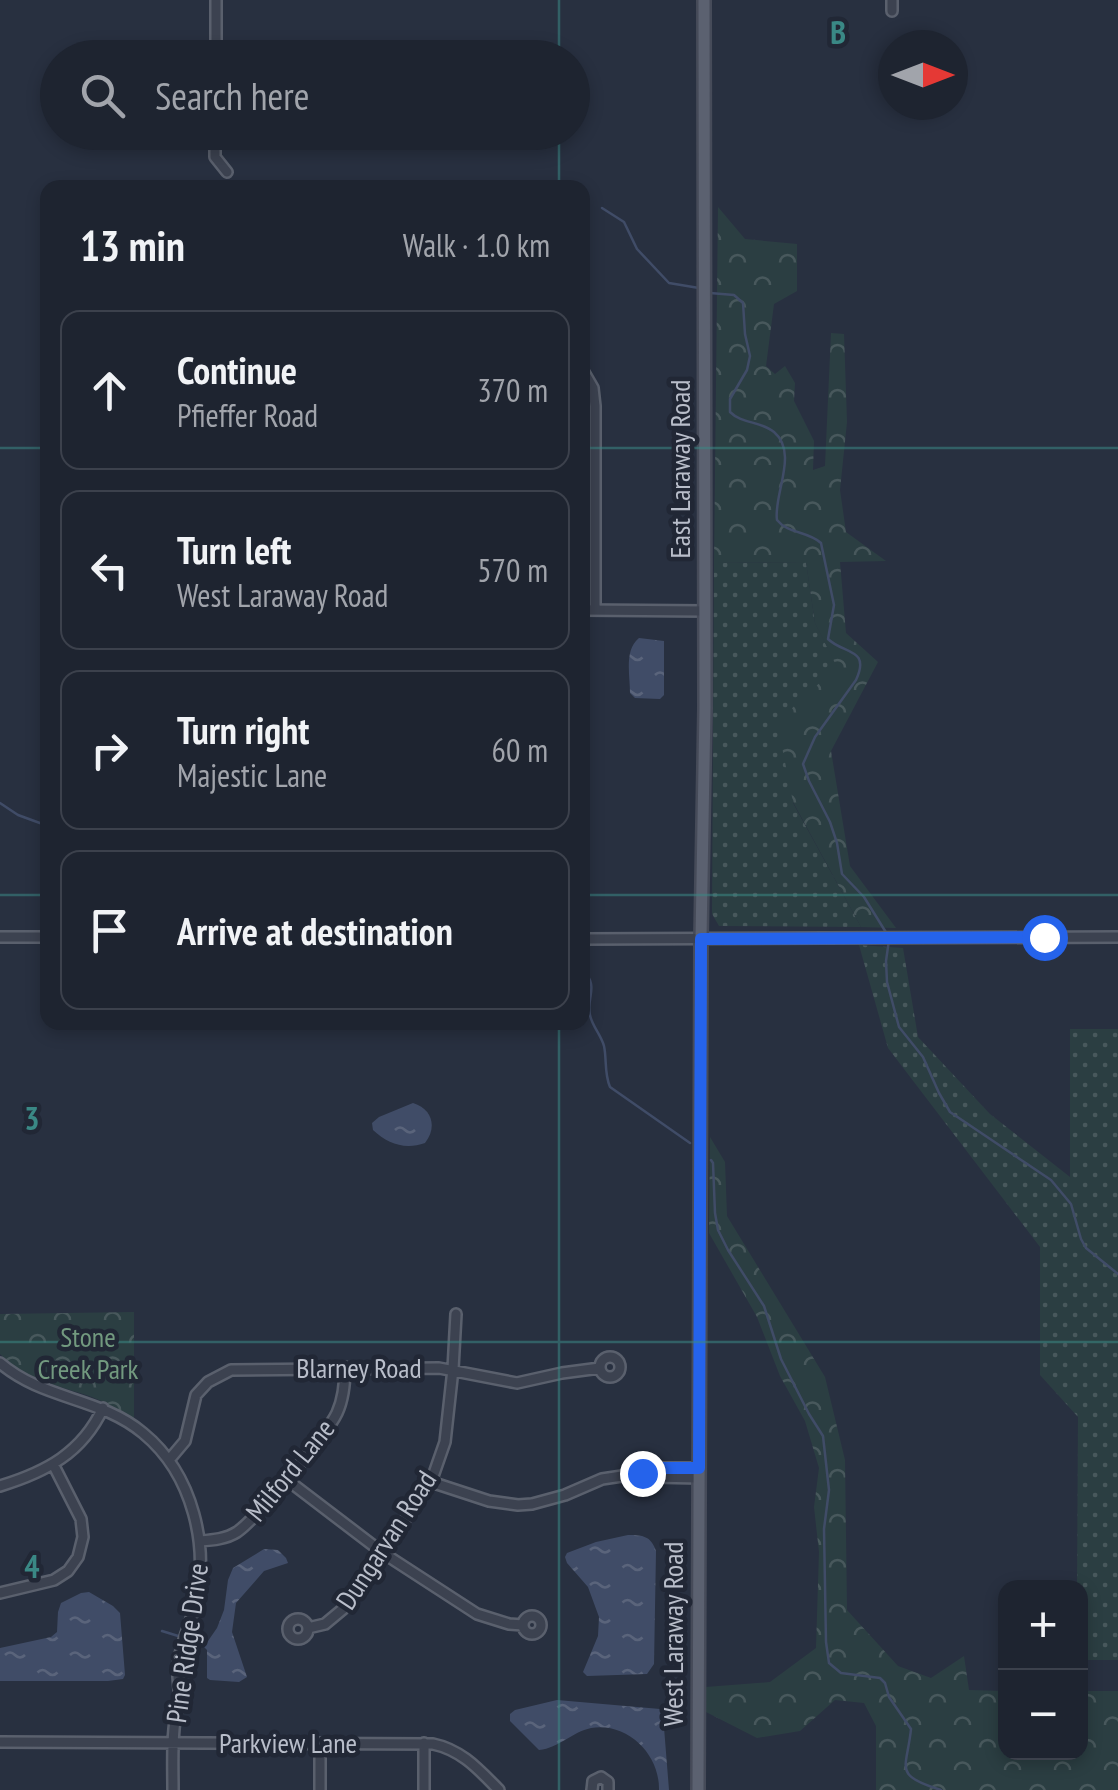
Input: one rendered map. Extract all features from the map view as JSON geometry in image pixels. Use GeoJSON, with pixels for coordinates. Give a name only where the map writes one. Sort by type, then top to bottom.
{"type":"FeatureCollection","features":[{"type":"Feature","properties":{"kind":"main road","name":"East Laraway Road"},"geometry":{"type":"LineString","coordinates":[[701,939],[704,0]]}},
{"type":"Feature","properties":{"kind":"main road","name":"West Laraway Road"},"geometry":{"type":"LineString","coordinates":[[698,1790],[701,939]]}},
{"type":"Feature","properties":{"kind":"street"},"geometry":{"type":"LineString","coordinates":[[216,0],[216,40]]}},
{"type":"Feature","properties":{"kind":"street"},"geometry":{"type":"LineString","coordinates":[[216,150],[216,157],[227,172]]}},
{"type":"Feature","properties":{"kind":"street"},"geometry":{"type":"LineString","coordinates":[[590,383],[595,406],[595,610]]}},
{"type":"Feature","properties":{"kind":"street"},"geometry":{"type":"LineString","coordinates":[[590,610],[704,611]]}},
{"type":"Feature","properties":{"kind":"street"},"geometry":{"type":"LineString","coordinates":[[0,937],[40,937]]}},
{"type":"Feature","properties":{"kind":"street"},"geometry":{"type":"LineString","coordinates":[[590,938],[1118,937]]}},
{"type":"Feature","properties":{"kind":"street","name":"Dungarvan Road"},"geometry":{"type":"LineString","coordinates":[[308,1628],[338,1616],[430,1482],[445,1442],[456,1314]]}},
{"type":"Feature","properties":{"kind":"street","name":"Pine Ridge Drive"},"geometry":{"type":"LineString","coordinates":[[0,1364],[39,1388],[103,1408],[143,1433],[169,1460],[182,1484],[195,1518],[200,1566],[178,1668],[180,1694],[173,1742],[173,1790]]}},
{"type":"Feature","properties":{"kind":"street","name":"Milford Lane"},"geometry":{"type":"LineString","coordinates":[[200,1541],[220,1539],[240,1530],[286,1479],[337,1413],[344,1387],[344,1367]]}},
{"type":"Feature","properties":{"kind":"street","name":"Blarney Road"},"geometry":{"type":"LineString","coordinates":[[169,1460],[185,1441],[196,1395],[216,1376],[239,1368],[454,1370],[517,1383],[600,1368]]}},
{"type":"Feature","properties":{"kind":"street"},"geometry":{"type":"LineString","coordinates":[[0,1486],[53,1464],[82,1443],[103,1408]]}},
{"type":"Feature","properties":{"kind":"street"},"geometry":{"type":"LineString","coordinates":[[0,1593],[54,1580],[68,1571],[78,1557],[83,1538],[81,1519],[53,1464]]}},
{"type":"Feature","properties":{"kind":"street"},"geometry":{"type":"LineString","coordinates":[[430,1482],[518,1505],[652,1468],[699,1473]]}},
{"type":"Feature","properties":{"kind":"street"},"geometry":{"type":"LineString","coordinates":[[286,1479],[383,1553],[477,1614],[523,1625]]}},
{"type":"Feature","properties":{"kind":"street","name":"Parkview Lane"},"geometry":{"type":"LineString","coordinates":[[0,1742],[424,1743],[457,1752],[499,1790]]}},
{"type":"Feature","properties":{"kind":"street"},"geometry":{"type":"LineString","coordinates":[[424,1743],[424,1790]]}},
{"type":"Feature","properties":{"kind":"street"},"geometry":{"type":"LineString","coordinates":[[320,1744],[320,1790]]}},
{"type":"Feature","properties":{"kind":"street"},"geometry":{"type":"LineString","coordinates":[[592,1790],[593,1781],[600,1777],[608,1782],[608,1790]]}},
{"type":"Feature","properties":{"kind":"green space"},"geometry":{"type":"Polygon","coordinates":[[[718,207],[745,239],[797,244],[797,291],[774,304],[766,366],[775,374],[785,366],[795,383],[794,401],[814,441],[813,470],[825,466],[831,333],[844,334],[847,422],[840,490],[846,532],[886,561],[840,562],[846,633],[878,662],[831,751],[850,866],[896,928],[861,927],[793,802],[777,722],[837,667],[815,623],[806,562],[714,563],[718,207]]]}},
{"type":"Feature","properties":{"kind":"green space"},"geometry":{"type":"Polygon","coordinates":[[[806,562],[815,623],[838,668],[793,803],[861,927],[719,926],[712,914],[714,563],[806,562]]]}},
{"type":"Feature","properties":{"kind":"green space"},"geometry":{"type":"Polygon","coordinates":[[[859,945],[903,948],[918,1037],[990,1114],[1070,1177],[1070,1029],[1118,1029],[1118,1660],[1088,1660],[1088,1580],[1077,1580],[1078,1417],[1040,1375],[1040,1247],[888,1048],[859,945]]]}},
{"type":"Feature","properties":{"kind":"green space"},"geometry":{"type":"Polygon","coordinates":[[[710,1137],[725,1162],[727,1216],[825,1377],[845,1460],[847,1610],[898,1666],[931,1678],[964,1656],[969,1690],[998,1691],[998,1760],[1088,1760],[1088,1691],[1118,1691],[1118,1790],[876,1790],[876,1726],[864,1703],[835,1700],[800,1731],[757,1738],[706,1712],[706,1687],[770,1682],[816,1648],[819,1552],[814,1507],[819,1468],[805,1421],[780,1376],[757,1317],[709,1233],[710,1137]]]}},
{"type":"Feature","properties":{"kind":"green space","name":"Stone Creek Park"},"geometry":{"type":"Polygon","coordinates":[[[134,1312],[134,1420],[98,1399],[32,1376],[0,1354],[0,1314],[134,1312]]]}},
{"type":"Feature","properties":{"kind":"water"},"geometry":{"type":"Polygon","coordinates":[[[639,638],[664,641],[664,695],[660,699],[635,698],[630,693],[631,649],[639,638]]]}},
{"type":"Feature","properties":{"kind":"water"},"geometry":{"type":"Polygon","coordinates":[[[413,1103],[425,1110],[431,1120],[425,1143],[397,1144],[373,1130],[372,1123],[379,1117],[413,1103]]]}},
{"type":"Feature","properties":{"kind":"water"},"geometry":{"type":"Polygon","coordinates":[[[628,1535],[646,1537],[656,1551],[654,1664],[647,1674],[587,1676],[583,1672],[598,1636],[599,1617],[588,1587],[565,1557],[596,1542],[628,1535]]]}},
{"type":"Feature","properties":{"kind":"water"},"geometry":{"type":"Polygon","coordinates":[[[264,1549],[278,1550],[288,1563],[264,1571],[236,1603],[232,1632],[247,1677],[239,1682],[210,1680],[207,1650],[203,1646],[217,1628],[224,1610],[228,1580],[233,1568],[264,1549]]]}},
{"type":"Feature","properties":{"kind":"water"},"geometry":{"type":"Polygon","coordinates":[[[89,1592],[120,1613],[123,1679],[0,1681],[0,1648],[51,1637],[57,1632],[61,1603],[89,1592]]]}},
{"type":"Feature","properties":{"kind":"water"},"geometry":{"type":"Polygon","coordinates":[[[557,1700],[660,1709],[669,1790],[659,1790],[648,1753],[617,1730],[591,1728],[539,1750],[510,1721],[515,1710],[557,1700]]]}},
{"type":"Feature","properties":{"kind":"waterway"},"geometry":{"type":"LineString","coordinates":[[602,208],[624,222],[637,249],[669,283],[699,288]]}},
{"type":"Feature","properties":{"kind":"waterway"},"geometry":{"type":"LineString","coordinates":[[710,293],[734,295],[743,303],[750,356],[747,370],[730,399],[730,412],[769,428],[781,441],[785,462],[777,520],[821,543],[834,605],[828,639],[853,653],[860,662],[856,680],[815,737],[803,764],[830,822],[842,874],[864,897],[887,934]]}},
{"type":"Feature","properties":{"kind":"waterway"},"geometry":{"type":"LineString","coordinates":[[0,803],[40,823]]}},
{"type":"Feature","properties":{"kind":"waterway"},"geometry":{"type":"LineString","coordinates":[[889,940],[887,982],[899,1027],[923,1057],[950,1112],[1051,1180],[1071,1204],[1086,1248],[1118,1274]]}},
{"type":"Feature","properties":{"kind":"waterway"},"geometry":{"type":"LineString","coordinates":[[590,981],[590,997]]}},
{"type":"Feature","properties":{"kind":"waterway"},"geometry":{"type":"LineString","coordinates":[[590,1015],[604,1046],[610,1087],[690,1143]]}},
{"type":"Feature","properties":{"kind":"waterway"},"geometry":{"type":"LineString","coordinates":[[711,1160],[718,1230],[764,1306],[781,1359],[823,1436],[829,1490],[824,1529],[829,1663],[841,1673],[880,1678],[885,1683],[889,1697],[911,1729],[906,1762],[909,1775],[941,1790]]}},
{"type":"Feature","properties":{"kind":"waterway"},"geometry":{"type":"LineString","coordinates":[[162,1631],[204,1644]]}},
{"type":"Feature","properties":{"kind":"route"},"geometry":{"type":"LineString","coordinates":[[642,1473],[652,1468],[699,1468],[701,939],[1044,937]]}}]}
